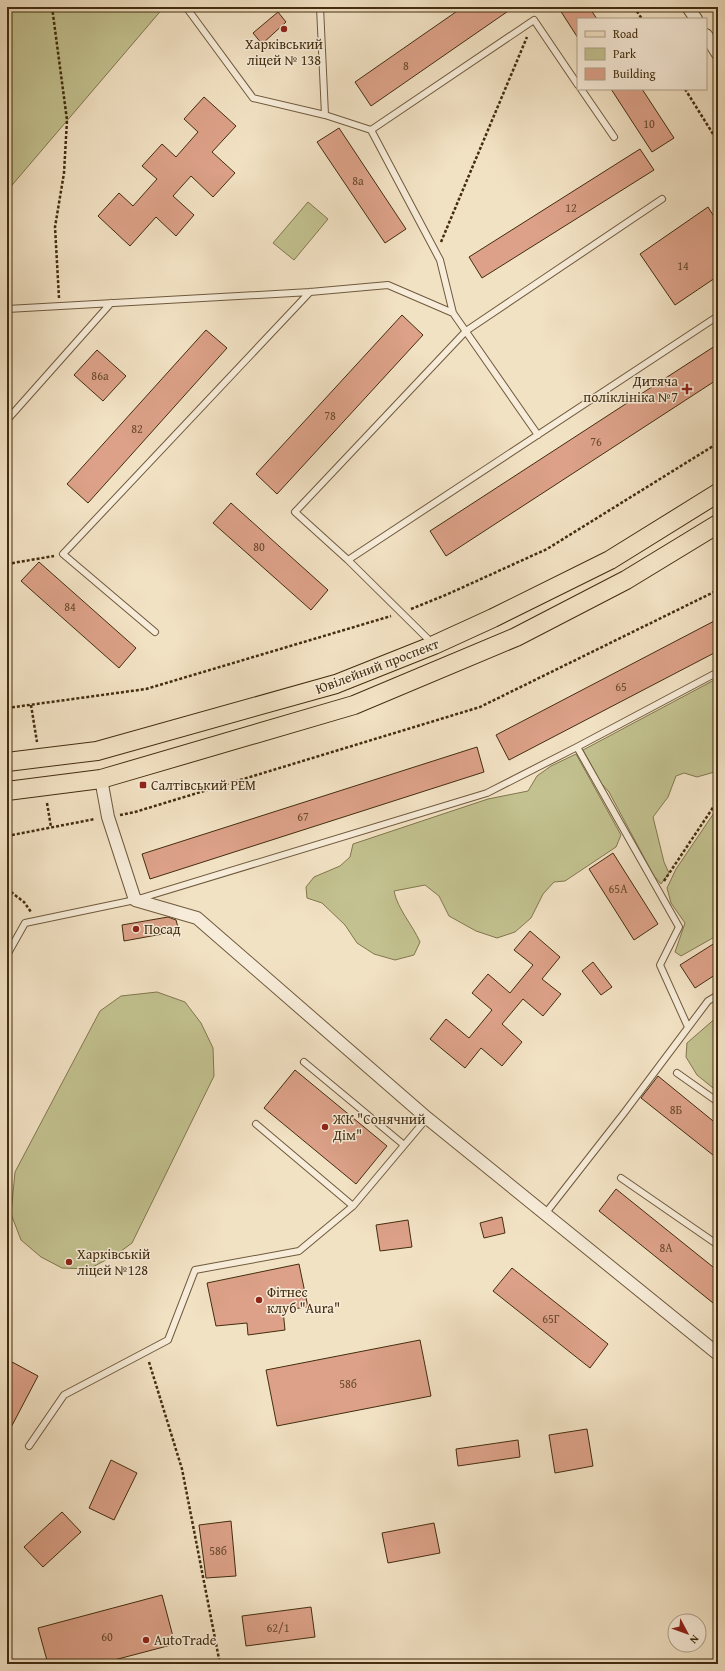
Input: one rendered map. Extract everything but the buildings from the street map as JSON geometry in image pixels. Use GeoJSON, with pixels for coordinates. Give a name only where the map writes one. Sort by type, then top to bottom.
{"type":"FeatureCollection","features":[{"type":"Feature","properties":{"kind":"main road","name":"Ювілейний проспект"},"geometry":{"type":"LineString","coordinates":[[7,762],[97,751],[336,684],[434,645],[493,618],[610,560],[718,493]]}},
{"type":"Feature","properties":{"kind":"main road","name":"Ювілейний проспект"},"geometry":{"type":"LineString","coordinates":[[7,791],[102,779],[354,705],[516,637],[626,580],[718,524]]}},
{"type":"Feature","properties":{"kind":"main road"},"geometry":{"type":"LineString","coordinates":[[97,751],[102,779]]}},
{"type":"Feature","properties":{"kind":"street"},"geometry":{"type":"LineString","coordinates":[[688,7],[695,18]]}},
{"type":"Feature","properties":{"kind":"street"},"geometry":{"type":"LineString","coordinates":[[707,37],[718,54]]}},
{"type":"Feature","properties":{"kind":"street"},"geometry":{"type":"LineString","coordinates":[[102,779],[108,817],[135,900],[197,918],[427,1118],[544,1214],[717,1352]]}},
{"type":"Feature","properties":{"kind":"lane"},"geometry":{"type":"LineString","coordinates":[[186,7],[254,98],[324,115],[371,130],[440,260],[453,313],[538,435]]}},
{"type":"Feature","properties":{"kind":"lane"},"geometry":{"type":"LineString","coordinates":[[320,7],[324,115]]}},
{"type":"Feature","properties":{"kind":"lane"},"geometry":{"type":"LineString","coordinates":[[371,130],[534,20],[577,84]]}},
{"type":"Feature","properties":{"kind":"lane"},"geometry":{"type":"LineString","coordinates":[[582,90],[614,137]]}},
{"type":"Feature","properties":{"kind":"lane"},"geometry":{"type":"LineString","coordinates":[[434,645],[348,560],[295,512],[466,331],[662,199]]}},
{"type":"Feature","properties":{"kind":"lane"},"geometry":{"type":"LineString","coordinates":[[7,309],[310,292],[388,285],[453,313]]}},
{"type":"Feature","properties":{"kind":"lane"},"geometry":{"type":"LineString","coordinates":[[154,632],[63,554],[310,292]]}},
{"type":"Feature","properties":{"kind":"lane"},"geometry":{"type":"LineString","coordinates":[[7,420],[112,303]]}},
{"type":"Feature","properties":{"kind":"lane"},"geometry":{"type":"LineString","coordinates":[[348,560],[718,316]]}},
{"type":"Feature","properties":{"kind":"lane"},"geometry":{"type":"LineString","coordinates":[[7,956],[25,923],[135,900],[487,793],[718,672]]}},
{"type":"Feature","properties":{"kind":"lane"},"geometry":{"type":"LineString","coordinates":[[577,747],[679,927],[660,965],[688,1027]]}},
{"type":"Feature","properties":{"kind":"lane"},"geometry":{"type":"LineString","coordinates":[[544,1214],[624,1113],[708,1001],[718,995]]}},
{"type":"Feature","properties":{"kind":"lane"},"geometry":{"type":"LineString","coordinates":[[304,1062],[404,1145]]}},
{"type":"Feature","properties":{"kind":"lane"},"geometry":{"type":"LineString","coordinates":[[677,1072],[718,1102]]}},
{"type":"Feature","properties":{"kind":"lane"},"geometry":{"type":"LineString","coordinates":[[29,1446],[64,1395],[168,1340],[195,1270],[299,1251],[353,1206],[427,1118]]}},
{"type":"Feature","properties":{"kind":"lane"},"geometry":{"type":"LineString","coordinates":[[256,1124],[353,1206]]}},
{"type":"Feature","properties":{"kind":"lane"},"geometry":{"type":"LineString","coordinates":[[621,1178],[718,1245]]}},
{"type":"Feature","properties":{"kind":"path"},"geometry":{"type":"LineString","coordinates":[[52,7],[67,120],[64,173],[55,227],[60,306]]}},
{"type":"Feature","properties":{"kind":"path"},"geometry":{"type":"LineString","coordinates":[[634,7],[641,18]]}},
{"type":"Feature","properties":{"kind":"path"},"geometry":{"type":"LineString","coordinates":[[437,254],[534,20]]}},
{"type":"Feature","properties":{"kind":"path"},"geometry":{"type":"LineString","coordinates":[[686,90],[718,142]]}},
{"type":"Feature","properties":{"kind":"path"},"geometry":{"type":"LineString","coordinates":[[7,708],[146,689],[402,613],[547,549],[718,443]]}},
{"type":"Feature","properties":{"kind":"path"},"geometry":{"type":"LineString","coordinates":[[7,564],[63,554]]}},
{"type":"Feature","properties":{"kind":"path"},"geometry":{"type":"LineString","coordinates":[[7,836],[142,810],[480,707],[718,590]]}},
{"type":"Feature","properties":{"kind":"path"},"geometry":{"type":"LineString","coordinates":[[31,705],[37,742]]}},
{"type":"Feature","properties":{"kind":"path"},"geometry":{"type":"LineString","coordinates":[[658,890],[718,800]]}},
{"type":"Feature","properties":{"kind":"path"},"geometry":{"type":"LineString","coordinates":[[47,803],[51,828]]}},
{"type":"Feature","properties":{"kind":"path"},"geometry":{"type":"LineString","coordinates":[[7,889],[24,902],[36,920]]}},
{"type":"Feature","properties":{"kind":"path"},"geometry":{"type":"LineString","coordinates":[[146,1352],[182,1469],[220,1664]]}},
{"type":"Feature","properties":{"kind":"green space"},"geometry":{"type":"Polygon","coordinates":[[[7,7],[164,7],[7,191],[7,7]]]}},
{"type":"Feature","properties":{"kind":"green space"},"geometry":{"type":"Polygon","coordinates":[[[308,202],[328,219],[294,260],[273,243],[308,202]]]}},
{"type":"Feature","properties":{"kind":"green space"},"geometry":{"type":"Polygon","coordinates":[[[718,678],[718,771],[697,777],[684,773],[676,776],[668,797],[653,817],[664,862],[669,873],[661,884],[654,876],[609,792],[601,783],[583,750],[718,678]]]}},
{"type":"Feature","properties":{"kind":"green space"},"geometry":{"type":"Polygon","coordinates":[[[576,754],[621,835],[616,847],[565,881],[554,882],[543,894],[531,918],[515,932],[497,938],[476,931],[449,916],[439,896],[425,885],[394,891],[402,911],[420,942],[414,955],[395,960],[374,954],[357,943],[345,925],[322,903],[307,898],[306,887],[314,877],[340,866],[350,857],[353,844],[488,799],[528,791],[537,776],[551,766],[576,754]]]}},
{"type":"Feature","properties":{"kind":"green space"},"geometry":{"type":"Polygon","coordinates":[[[718,807],[718,935],[681,956],[675,952],[685,923],[671,903],[667,888],[676,869],[718,807]]]}},
{"type":"Feature","properties":{"kind":"green space"},"geometry":{"type":"Polygon","coordinates":[[[157,992],[185,1002],[201,1023],[213,1048],[214,1076],[132,1243],[117,1254],[89,1269],[62,1268],[41,1257],[21,1240],[11,1214],[15,1172],[100,1011],[121,996],[157,992]]]}},
{"type":"Feature","properties":{"kind":"green space"},"geometry":{"type":"Polygon","coordinates":[[[718,1016],[718,1092],[697,1075],[686,1057],[687,1043],[718,1016]]]}},
{"type":"Feature","properties":{"kind":"place","name":"Харківський ліцей № 138"},"geometry":{"type":"Point","coordinates":[284,29]}},
{"type":"Feature","properties":{"kind":"place","name":"Дитяча поліклініка №7"},"geometry":{"type":"Point","coordinates":[687,389]}},
{"type":"Feature","properties":{"kind":"place","name":"Салтівський РЕМ"},"geometry":{"type":"Point","coordinates":[143,785]}},
{"type":"Feature","properties":{"kind":"place","name":"Посад"},"geometry":{"type":"Point","coordinates":[136,929]}},
{"type":"Feature","properties":{"kind":"place","name":"ЖК \"Сонячний Дім\""},"geometry":{"type":"Point","coordinates":[325,1127]}},
{"type":"Feature","properties":{"kind":"place","name":"Харківській ліцей №128"},"geometry":{"type":"Point","coordinates":[69,1262]}},
{"type":"Feature","properties":{"kind":"place","name":"Фітнес клуб \"Aura\""},"geometry":{"type":"Point","coordinates":[259,1300]}},
{"type":"Feature","properties":{"kind":"place","name":"AutoTrade"},"geometry":{"type":"Point","coordinates":[146,1640]}}]}
